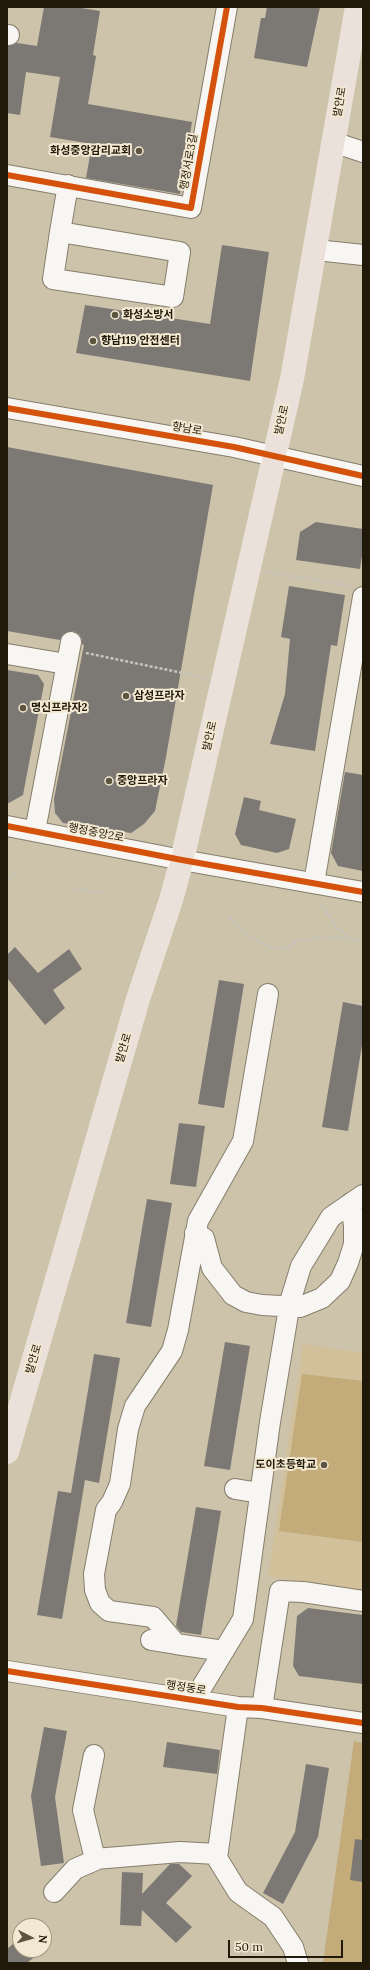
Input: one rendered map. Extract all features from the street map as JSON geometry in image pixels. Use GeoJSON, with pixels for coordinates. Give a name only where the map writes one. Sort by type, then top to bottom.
{"type":"FeatureCollection","features":[{"type":"Feature","properties":{"kind":"main road","name":"발안로"},"geometry":{"type":"LineString","coordinates":[[7,1452],[138,999],[171,900],[182,860],[247,568],[292,379],[316,250],[333,142],[357,7]]}},
{"type":"Feature","properties":{"kind":"street","name":"행정서로3길"},"geometry":{"type":"LineString","coordinates":[[7,175],[191,208],[227,7]]}},
{"type":"Feature","properties":{"kind":"street"},"geometry":{"type":"LineString","coordinates":[[333,142],[363,152]]}},
{"type":"Feature","properties":{"kind":"street"},"geometry":{"type":"LineString","coordinates":[[60,232],[180,252],[173,297],[53,279],[60,232],[68,185]]}},
{"type":"Feature","properties":{"kind":"street"},"geometry":{"type":"LineString","coordinates":[[316,250],[363,255]]}},
{"type":"Feature","properties":{"kind":"street","name":"향남로"},"geometry":{"type":"LineString","coordinates":[[7,408],[234,447],[363,476]]}},
{"type":"Feature","properties":{"kind":"street"},"geometry":{"type":"LineString","coordinates":[[314,883],[359,592]]}},
{"type":"Feature","properties":{"kind":"street"},"geometry":{"type":"LineString","coordinates":[[7,654],[69,652],[59,739],[35,831]]}},
{"type":"Feature","properties":{"kind":"street","name":"행정중앙2로"},"geometry":{"type":"LineString","coordinates":[[7,826],[182,860],[363,892]]}},
{"type":"Feature","properties":{"kind":"street"},"geometry":{"type":"LineString","coordinates":[[176,1644],[153,1617],[109,1611],[100,1603],[95,1590],[94,1574],[106,1510],[112,1502],[120,1484],[128,1429],[135,1406],[172,1351],[178,1330],[198,1221],[208,1200],[243,1140],[268,994]]}},
{"type":"Feature","properties":{"kind":"street"},"geometry":{"type":"LineString","coordinates":[[195,1233],[204,1238],[212,1268],[233,1295],[246,1302],[300,1307],[322,1298],[340,1281],[354,1244],[357,1199]]}},
{"type":"Feature","properties":{"kind":"street"},"geometry":{"type":"LineString","coordinates":[[194,1700],[243,1620],[260,1492],[289,1307],[301,1266],[316,1239],[331,1217],[357,1199]]}},
{"type":"Feature","properties":{"kind":"street"},"geometry":{"type":"LineString","coordinates":[[235,1489],[260,1492]]}},
{"type":"Feature","properties":{"kind":"street"},"geometry":{"type":"LineString","coordinates":[[262,1708],[280,1591],[303,1592],[363,1601]]}},
{"type":"Feature","properties":{"kind":"street"},"geometry":{"type":"LineString","coordinates":[[150,1640],[224,1651]]}},
{"type":"Feature","properties":{"kind":"street","name":"행정동로"},"geometry":{"type":"LineString","coordinates":[[7,1671],[238,1707],[262,1708],[363,1723]]}},
{"type":"Feature","properties":{"kind":"street"},"geometry":{"type":"LineString","coordinates":[[238,1707],[217,1858],[238,1892],[273,1917],[293,1947],[298,1963]]}},
{"type":"Feature","properties":{"kind":"street"},"geometry":{"type":"LineString","coordinates":[[94,1755],[83,1810],[94,1859],[98,1859]]}},
{"type":"Feature","properties":{"kind":"street"},"geometry":{"type":"LineString","coordinates":[[54,1892],[75,1869],[98,1859],[180,1852],[217,1854]]}},
{"type":"Feature","properties":{"kind":"path"},"geometry":{"type":"LineString","coordinates":[[247,568],[359,592]]}},
{"type":"Feature","properties":{"kind":"path"},"geometry":{"type":"LineString","coordinates":[[69,652],[223,681]]}},
{"type":"Feature","properties":{"kind":"path"},"geometry":{"type":"LineString","coordinates":[[7,881],[19,872]]}},
{"type":"Feature","properties":{"kind":"path"},"geometry":{"type":"LineString","coordinates":[[70,888],[93,892],[106,891]]}},
{"type":"Feature","properties":{"kind":"path"},"geometry":{"type":"LineString","coordinates":[[326,911],[336,926],[348,938]]}},
{"type":"Feature","properties":{"kind":"path"},"geometry":{"type":"LineString","coordinates":[[230,917],[248,936],[268,947],[283,948],[297,942],[316,937],[348,938],[363,942]]}},
{"type":"Feature","properties":{"kind":"shaded area","name":"도이초등학교"},"geometry":{"type":"Polygon","coordinates":[[[303,1344],[363,1353],[363,1591],[268,1577],[303,1344]]]}},
{"type":"Feature","properties":{"kind":"shaded area","name":"도이초등학교"},"geometry":{"type":"Polygon","coordinates":[[[302,1374],[363,1381],[363,1542],[279,1531],[302,1374]]]}},
{"type":"Feature","properties":{"kind":"shaded area"},"geometry":{"type":"Polygon","coordinates":[[[354,1741],[363,1743],[363,1963],[323,1963],[354,1741]]]}},
{"type":"Feature","properties":{"kind":"building"},"geometry":{"type":"Polygon","coordinates":[[[44,7],[75,7],[100,11],[93,55],[96,56],[88,104],[192,122],[180,194],[86,178],[92,144],[50,137],[60,77],[26,72],[20,115],[7,113],[7,46],[17,43],[37,46],[44,7]]]}},
{"type":"Feature","properties":{"kind":"building"},"geometry":{"type":"Polygon","coordinates":[[[267,7],[320,7],[307,67],[254,58],[261,18],[265,18],[267,7]]]}},
{"type":"Feature","properties":{"kind":"building","name":"화성소방서"},"geometry":{"type":"Polygon","coordinates":[[[222,245],[269,252],[250,381],[76,353],[85,305],[210,324],[222,245]]]}},
{"type":"Feature","properties":{"kind":"building"},"geometry":{"type":"Polygon","coordinates":[[[7,447],[213,485],[166,757],[155,811],[144,824],[131,833],[63,823],[55,813],[54,799],[84,645],[82,644],[82,639],[79,634],[73,631],[63,634],[60,640],[7,631],[7,447]]]}},
{"type":"Feature","properties":{"kind":"building"},"geometry":{"type":"Polygon","coordinates":[[[316,522],[363,529],[363,549],[360,569],[296,560],[300,532],[316,522]]]}},
{"type":"Feature","properties":{"kind":"building"},"geometry":{"type":"Polygon","coordinates":[[[289,586],[345,595],[337,646],[331,645],[315,751],[270,744],[285,694],[290,639],[281,637],[289,586]]]}},
{"type":"Feature","properties":{"kind":"building"},"geometry":{"type":"Polygon","coordinates":[[[7,670],[38,675],[44,684],[23,795],[7,804],[7,670]]]}},
{"type":"Feature","properties":{"kind":"building"},"geometry":{"type":"Polygon","coordinates":[[[345,772],[363,775],[363,871],[338,866],[331,853],[345,772]]]}},
{"type":"Feature","properties":{"kind":"building"},"geometry":{"type":"Polygon","coordinates":[[[244,797],[261,801],[259,810],[296,819],[289,849],[277,853],[241,845],[235,834],[244,797]]]}},
{"type":"Feature","properties":{"kind":"building"},"geometry":{"type":"Polygon","coordinates":[[[15,947],[38,973],[69,949],[82,969],[53,990],[65,1008],[45,1025],[7,978],[7,955],[15,947]]]}},
{"type":"Feature","properties":{"kind":"building"},"geometry":{"type":"Polygon","coordinates":[[[219,980],[244,984],[224,1108],[198,1104],[219,980]]]}},
{"type":"Feature","properties":{"kind":"building"},"geometry":{"type":"Polygon","coordinates":[[[343,1002],[363,1006],[363,1039],[348,1131],[322,1127],[343,1002]]]}},
{"type":"Feature","properties":{"kind":"building"},"geometry":{"type":"Polygon","coordinates":[[[179,1123],[205,1126],[196,1187],[170,1184],[179,1123]]]}},
{"type":"Feature","properties":{"kind":"building"},"geometry":{"type":"Polygon","coordinates":[[[147,1199],[172,1203],[151,1327],[126,1323],[147,1199]]]}},
{"type":"Feature","properties":{"kind":"building"},"geometry":{"type":"Polygon","coordinates":[[[225,1342],[250,1346],[230,1470],[204,1466],[225,1342]]]}},
{"type":"Feature","properties":{"kind":"building"},"geometry":{"type":"Polygon","coordinates":[[[94,1354],[120,1358],[99,1483],[85,1480],[62,1619],[37,1615],[58,1491],[71,1493],[94,1354]]]}},
{"type":"Feature","properties":{"kind":"building"},"geometry":{"type":"Polygon","coordinates":[[[196,1507],[221,1511],[201,1635],[181,1632],[176,1626],[196,1507]]]}},
{"type":"Feature","properties":{"kind":"building"},"geometry":{"type":"Polygon","coordinates":[[[308,1608],[363,1615],[363,1684],[299,1676],[293,1666],[297,1616],[308,1608]]]}},
{"type":"Feature","properties":{"kind":"building"},"geometry":{"type":"Polygon","coordinates":[[[44,1727],[67,1731],[55,1797],[64,1863],[41,1866],[31,1796],[44,1727]]]}},
{"type":"Feature","properties":{"kind":"building"},"geometry":{"type":"Polygon","coordinates":[[[167,1742],[220,1750],[217,1774],[163,1767],[167,1742]]]}},
{"type":"Feature","properties":{"kind":"building"},"geometry":{"type":"Polygon","coordinates":[[[306,1764],[329,1768],[318,1837],[283,1904],[263,1893],[295,1832],[306,1764]]]}},
{"type":"Feature","properties":{"kind":"building"},"geometry":{"type":"Polygon","coordinates":[[[355,1839],[363,1840],[363,1882],[350,1880],[355,1839]]]}},
{"type":"Feature","properties":{"kind":"building"},"geometry":{"type":"Polygon","coordinates":[[[170,1864],[179,1864],[192,1876],[166,1903],[192,1927],[176,1943],[142,1910],[141,1926],[120,1925],[122,1872],[143,1873],[142,1894],[170,1864]]]}},
{"type":"Feature","properties":{"kind":"building"},"geometry":{"type":"Polygon","coordinates":[[[12,1945],[12,1958],[33,1958],[27,1963],[7,1963],[7,1949],[12,1945]]]}},
{"type":"Feature","properties":{"kind":"cycle path"},"geometry":{"type":"LineString","coordinates":[[7,175],[191,208],[227,7]]}},
{"type":"Feature","properties":{"kind":"cycle path"},"geometry":{"type":"LineString","coordinates":[[7,408],[234,447],[363,476]]}},
{"type":"Feature","properties":{"kind":"cycle path"},"geometry":{"type":"LineString","coordinates":[[7,826],[182,860],[363,892]]}},
{"type":"Feature","properties":{"kind":"cycle path"},"geometry":{"type":"LineString","coordinates":[[7,1671],[238,1707],[262,1708],[363,1723]]}},
{"type":"Feature","properties":{"kind":"place","name":"화성중앙감리교회"},"geometry":{"type":"Point","coordinates":[139,151]}},
{"type":"Feature","properties":{"kind":"place","name":"화성소방서"},"geometry":{"type":"Point","coordinates":[115,315]}},
{"type":"Feature","properties":{"kind":"place","name":"향남119 안전센터"},"geometry":{"type":"Point","coordinates":[93,341]}},
{"type":"Feature","properties":{"kind":"place","name":"삼성프라자"},"geometry":{"type":"Point","coordinates":[126,696]}},
{"type":"Feature","properties":{"kind":"place","name":"명신프라자2"},"geometry":{"type":"Point","coordinates":[23,708]}},
{"type":"Feature","properties":{"kind":"place","name":"중앙프라자"},"geometry":{"type":"Point","coordinates":[109,781]}},
{"type":"Feature","properties":{"kind":"place","name":"도이초등학교"},"geometry":{"type":"Point","coordinates":[324,1465]}}]}
